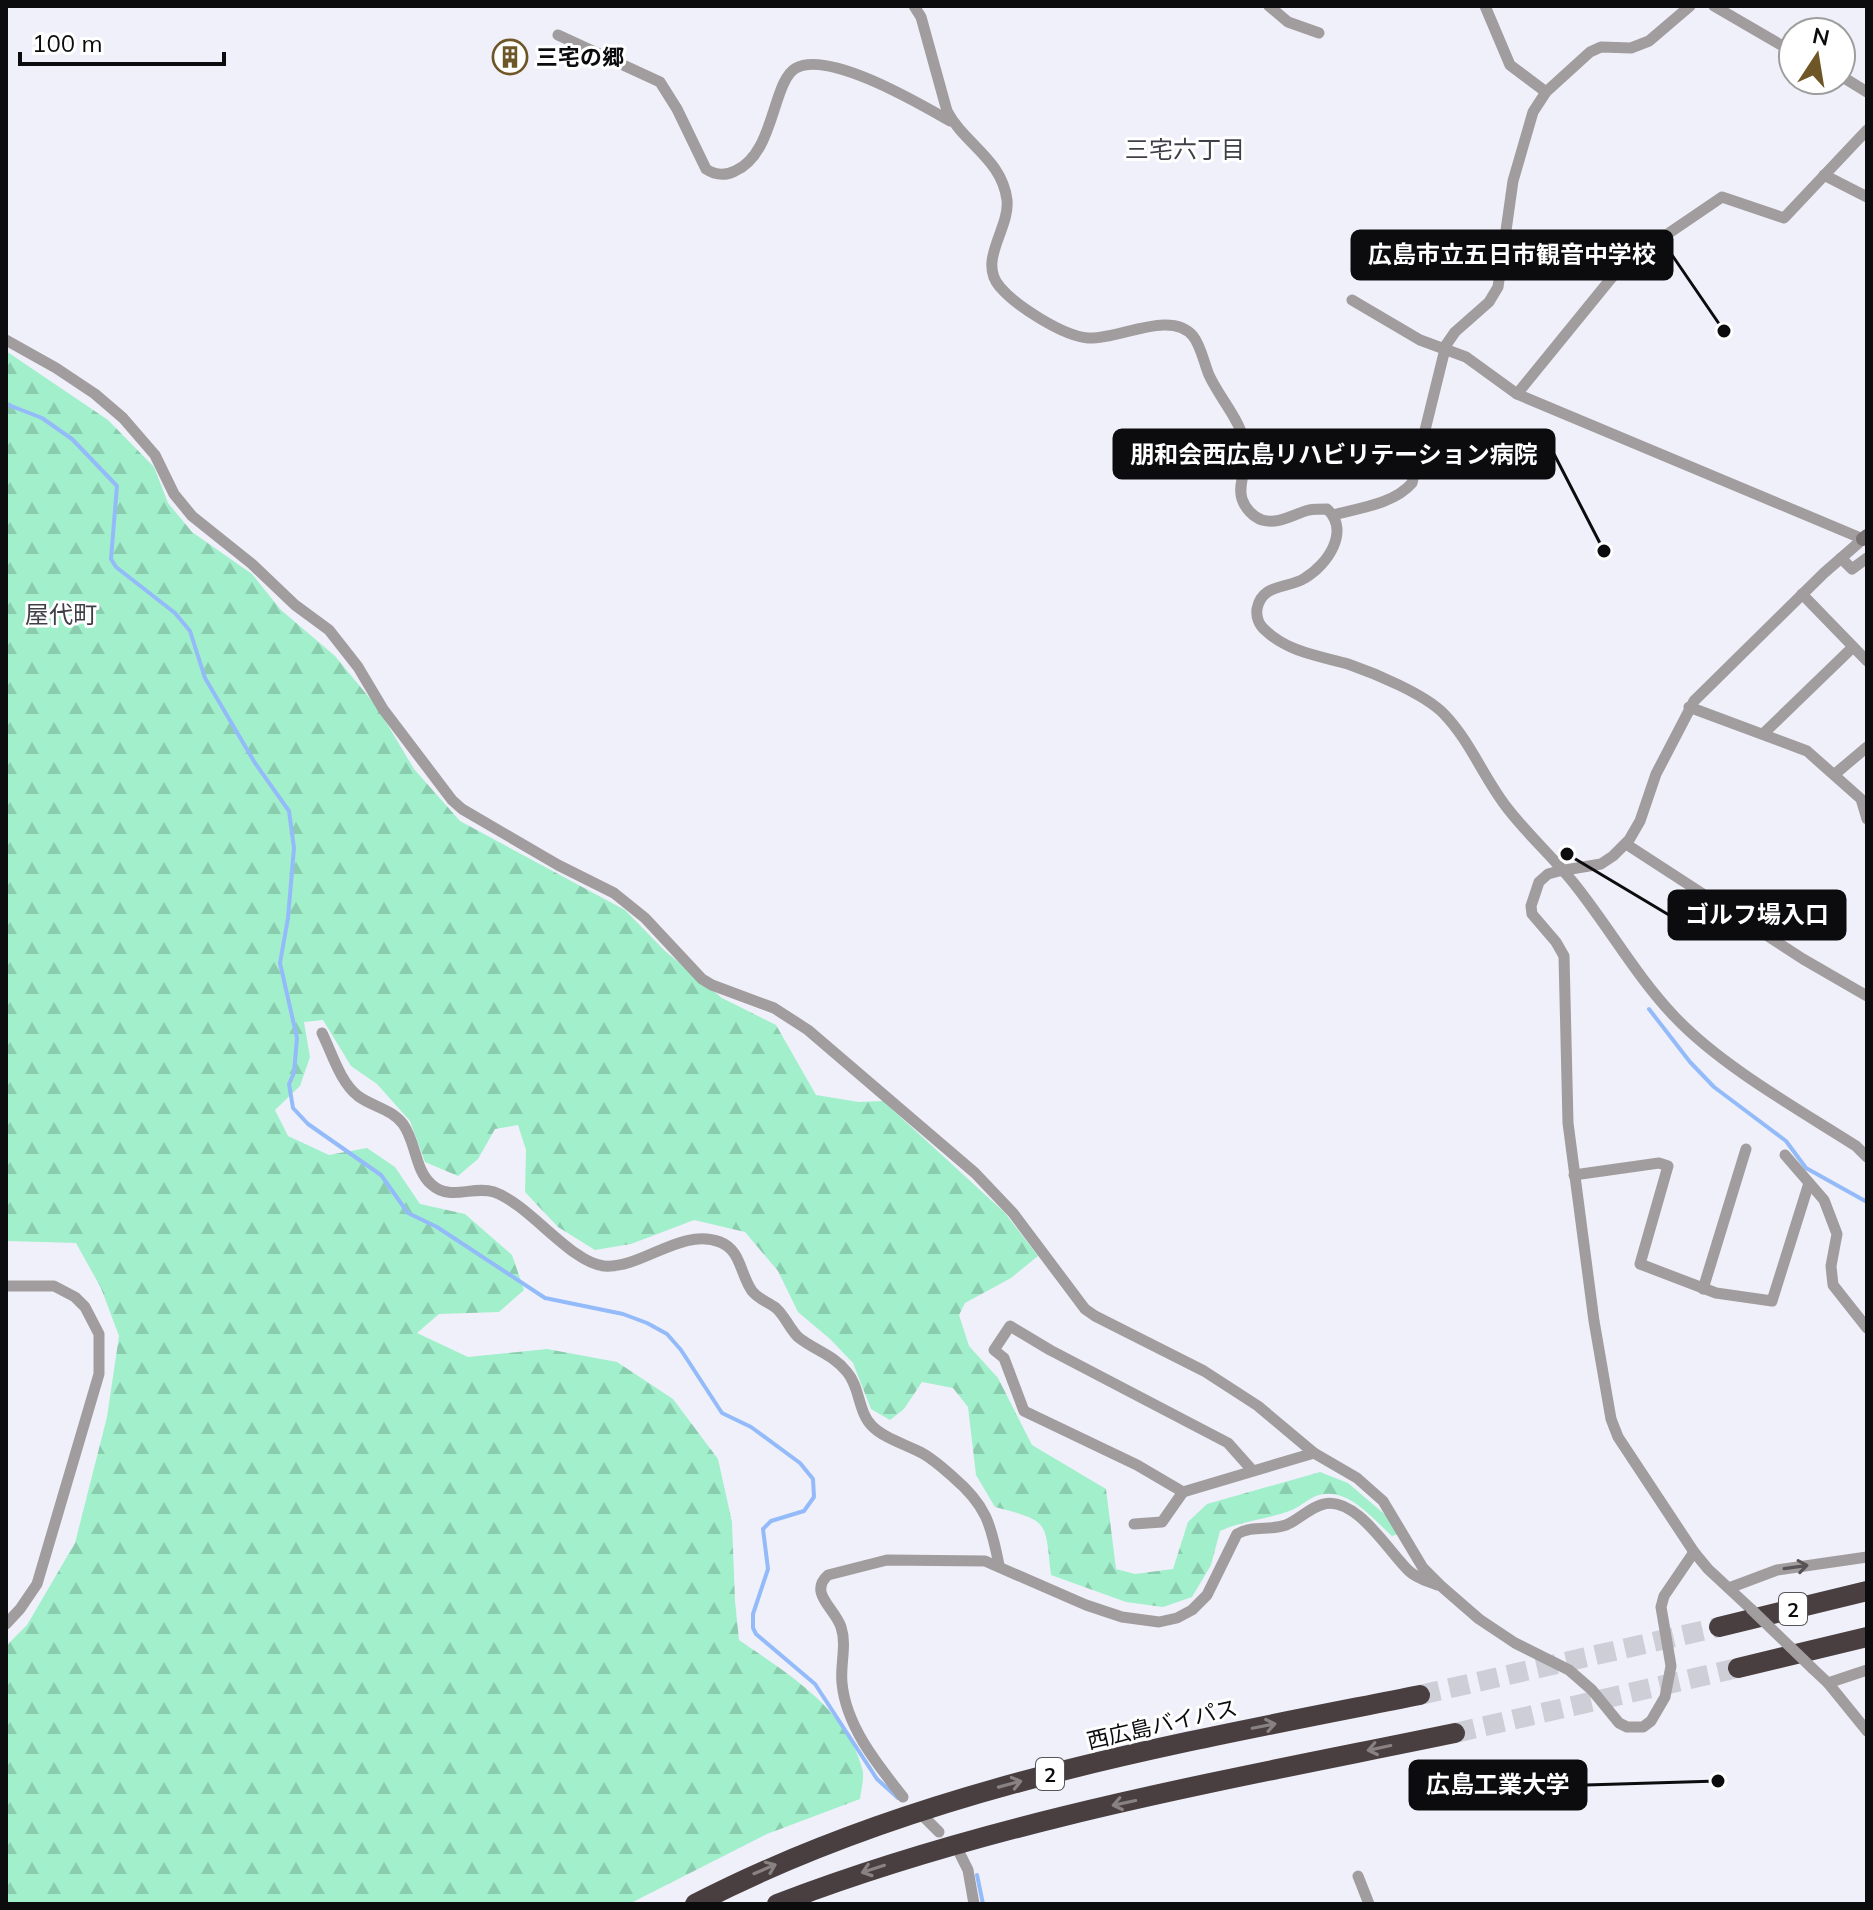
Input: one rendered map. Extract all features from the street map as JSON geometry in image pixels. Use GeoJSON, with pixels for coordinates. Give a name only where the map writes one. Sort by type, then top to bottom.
{"type":"FeatureCollection","features":[{"type":"Feature","properties":{"kind":"highway","name":"2"},"geometry":{"type":"LineString","coordinates":[[1719,1627],[1867,1591]]}},
{"type":"Feature","properties":{"kind":"highway","name":"2"},"geometry":{"type":"LineString","coordinates":[[1738,1668],[1867,1637]]}},
{"type":"Feature","properties":{"kind":"highway","name":"西広島バイパス"},"geometry":{"type":"LineString","coordinates":[[695,1904],[750,1875],[839,1839],[1016,1782],[1253,1728],[1420,1695]]}},
{"type":"Feature","properties":{"kind":"highway","name":"2"},"geometry":{"type":"LineString","coordinates":[[777,1904],[937,1848],[1036,1822],[1455,1733]]}},
{"type":"Feature","properties":{"kind":"street"},"geometry":{"type":"LineString","coordinates":[[914,6],[921,17],[947,111],[998,172],[1005,192],[1007,211],[991,262],[992,274],[1000,287],[1026,309],[1079,337],[1106,337],[1165,323],[1187,331],[1194,337],[1209,375],[1241,431],[1247,461],[1241,494],[1246,507],[1257,518],[1266,521],[1310,510],[1327,509],[1333,515],[1337,536],[1334,548],[1308,576],[1298,582],[1275,587],[1264,596],[1257,610],[1261,626],[1277,640],[1298,650],[1369,672],[1437,708],[1462,736],[1509,811],[1563,870],[1675,1017],[1718,1054],[1856,1146],[1867,1157]]}},
{"type":"Feature","properties":{"kind":"street"},"geometry":{"type":"LineString","coordinates":[[1269,6],[1288,22],[1319,33]]}},
{"type":"Feature","properties":{"kind":"street"},"geometry":{"type":"LineString","coordinates":[[1485,6],[1510,65],[1546,92]]}},
{"type":"Feature","properties":{"kind":"street"},"geometry":{"type":"LineString","coordinates":[[1333,515],[1379,503],[1405,491],[1412,483],[1444,350],[1455,332],[1489,302],[1498,287],[1513,181],[1533,112],[1546,92],[1590,52],[1601,47],[1631,48],[1649,41],[1690,6]]}},
{"type":"Feature","properties":{"kind":"street"},"geometry":{"type":"LineString","coordinates":[[1714,6],[1777,43]]}},
{"type":"Feature","properties":{"kind":"street"},"geometry":{"type":"LineString","coordinates":[[558,35],[660,82],[677,109],[706,169],[713,174],[734,172],[754,158],[788,76],[802,66],[830,67],[862,77],[900,93],[954,123]]}},
{"type":"Feature","properties":{"kind":"street"},"geometry":{"type":"LineString","coordinates":[[1517,394],[1622,265],[1722,197],[1784,218],[1867,130]]}},
{"type":"Feature","properties":{"kind":"street"},"geometry":{"type":"LineString","coordinates":[[1824,175],[1867,197]]}},
{"type":"Feature","properties":{"kind":"street"},"geometry":{"type":"LineString","coordinates":[[1352,300],[1420,340],[1466,357],[1517,394],[1865,538],[1802,594],[1689,707],[1656,774],[1635,831],[1626,844],[1601,864],[1548,874],[1539,882],[1531,906],[1534,918],[1564,956],[1568,1123],[1594,1321],[1611,1419],[1618,1437],[1694,1552],[1828,1683],[1867,1731]]}},
{"type":"Feature","properties":{"kind":"street"},"geometry":{"type":"LineString","coordinates":[[6,340],[56,368],[95,394],[123,418],[155,455],[174,494],[192,516],[252,564],[295,605],[329,630],[358,667],[383,709],[462,809],[558,865],[614,893],[645,918],[702,979],[774,1008],[808,1030],[975,1173],[1013,1213],[1085,1309],[1234,1389],[1314,1453],[1357,1478],[1383,1501],[1423,1568],[1441,1586],[1503,1635],[1537,1656],[1569,1670],[1592,1690],[1619,1723],[1627,1727],[1643,1727],[1657,1713],[1665,1697],[1670,1675],[1661,1607],[1664,1596],[1694,1552]]}},
{"type":"Feature","properties":{"kind":"street"},"geometry":{"type":"LineString","coordinates":[[1841,558],[1852,569],[1867,558]]}},
{"type":"Feature","properties":{"kind":"street"},"geometry":{"type":"LineString","coordinates":[[1802,594],[1867,661]]}},
{"type":"Feature","properties":{"kind":"street"},"geometry":{"type":"LineString","coordinates":[[1763,734],[1853,647]]}},
{"type":"Feature","properties":{"kind":"street"},"geometry":{"type":"LineString","coordinates":[[1689,707],[1807,751],[1861,799],[1867,819]]}},
{"type":"Feature","properties":{"kind":"street"},"geometry":{"type":"LineString","coordinates":[[1835,774],[1867,747]]}},
{"type":"Feature","properties":{"kind":"street"},"geometry":{"type":"LineString","coordinates":[[1626,844],[1803,959],[1867,996]]}},
{"type":"Feature","properties":{"kind":"street"},"geometry":{"type":"LineString","coordinates":[[322,1033],[350,1088],[367,1101],[392,1113],[404,1125],[422,1171],[436,1188],[446,1192],[481,1190],[501,1195],[596,1265],[621,1264],[697,1238],[719,1241],[729,1246],[758,1297],[776,1308],[802,1340],[828,1354],[849,1374],[869,1423],[883,1434],[922,1453],[974,1495],[992,1530],[999,1565]]}},
{"type":"Feature","properties":{"kind":"street"},"geometry":{"type":"LineString","coordinates":[[1703,1289],[1746,1149]]}},
{"type":"Feature","properties":{"kind":"street"},"geometry":{"type":"LineString","coordinates":[[1785,1155],[1824,1200],[1837,1234],[1831,1266],[1835,1289],[1867,1328]]}},
{"type":"Feature","properties":{"kind":"street"},"geometry":{"type":"LineString","coordinates":[[1574,1175],[1659,1163],[1668,1166],[1640,1264],[1716,1293],[1772,1301],[1809,1183]]}},
{"type":"Feature","properties":{"kind":"street"},"geometry":{"type":"LineString","coordinates":[[6,1286],[54,1286],[75,1297],[85,1307],[99,1334],[99,1374],[37,1584],[6,1624]]}},
{"type":"Feature","properties":{"kind":"street"},"geometry":{"type":"LineString","coordinates":[[1183,1492],[1137,1465],[1024,1411],[1004,1358],[994,1350],[1010,1326],[1228,1443],[1252,1470]]}},
{"type":"Feature","properties":{"kind":"street"},"geometry":{"type":"LineString","coordinates":[[1134,1524],[1162,1522],[1183,1492],[1314,1453]]}},
{"type":"Feature","properties":{"kind":"street"},"geometry":{"type":"LineString","coordinates":[[903,1797],[881,1770],[854,1726],[842,1684],[843,1636],[837,1618],[819,1589],[828,1575],[887,1560],[985,1561],[1086,1605],[1131,1619],[1159,1622],[1192,1610],[1207,1595],[1237,1534],[1253,1528],[1282,1527],[1325,1503],[1339,1504],[1351,1511],[1366,1522],[1408,1571],[1441,1586]]}},
{"type":"Feature","properties":{"kind":"street"},"geometry":{"type":"LineString","coordinates":[[1729,1588],[1777,1570],[1867,1557]]}},
{"type":"Feature","properties":{"kind":"street"},"geometry":{"type":"LineString","coordinates":[[1828,1683],[1867,1670]]}},
{"type":"Feature","properties":{"kind":"street"},"geometry":{"type":"LineString","coordinates":[[925,1818],[939,1832]]}},
{"type":"Feature","properties":{"kind":"street"},"geometry":{"type":"LineString","coordinates":[[959,1852],[968,1870],[974,1904]]}},
{"type":"Feature","properties":{"kind":"street"},"geometry":{"type":"LineString","coordinates":[[1358,1876],[1369,1904]]}},
{"type":"Feature","properties":{"kind":"green space"},"geometry":{"type":"Polygon","coordinates":[[[6,351],[108,420],[154,467],[168,503],[192,532],[252,574],[281,610],[335,656],[377,707],[414,769],[460,821],[625,910],[665,951],[722,998],[776,1025],[816,1095],[859,1102],[883,1101],[1004,1212],[1038,1256],[1011,1278],[965,1303],[959,1315],[969,1346],[998,1378],[1032,1445],[1106,1489],[1116,1569],[1135,1574],[1173,1569],[1188,1522],[1207,1504],[1320,1472],[1348,1483],[1389,1518],[1398,1534],[1392,1536],[1350,1500],[1330,1494],[1319,1495],[1283,1513],[1220,1531],[1211,1565],[1192,1597],[1163,1607],[1126,1602],[1051,1575],[1045,1533],[1041,1526],[1026,1516],[995,1507],[976,1475],[968,1407],[953,1388],[922,1382],[904,1409],[890,1420],[871,1409],[853,1363],[798,1312],[778,1271],[745,1232],[694,1220],[631,1244],[595,1250],[558,1227],[525,1192],[526,1150],[518,1125],[495,1129],[478,1159],[458,1176],[425,1162],[410,1121],[377,1084],[351,1066],[323,1020],[304,1022],[310,1057],[300,1086],[275,1110],[288,1136],[329,1155],[367,1148],[395,1167],[420,1204],[465,1214],[512,1255],[524,1290],[499,1312],[439,1314],[417,1333],[468,1357],[547,1349],[617,1362],[673,1399],[718,1459],[732,1522],[739,1640],[795,1679],[843,1727],[862,1768],[860,1799],[767,1834],[629,1904],[6,1904],[6,1646],[27,1625],[75,1543],[107,1417],[119,1336],[101,1288],[76,1243],[6,1241],[6,351]]]}},
{"type":"Feature","properties":{"kind":"waterway"},"geometry":{"type":"LineString","coordinates":[[6,404],[42,418],[72,439],[117,486],[111,559],[116,567],[175,613],[190,631],[205,678],[255,763],[289,811],[294,848],[288,918],[280,963],[297,1038],[294,1073],[289,1084],[293,1108],[308,1124],[381,1175],[408,1213],[437,1227],[545,1298],[623,1314],[667,1334],[722,1413],[751,1427],[800,1463],[813,1479],[814,1497],[804,1511],[771,1521],[763,1529],[768,1569],[753,1614],[753,1628],[756,1634],[815,1684],[877,1779],[898,1798]]}},
{"type":"Feature","properties":{"kind":"waterway"},"geometry":{"type":"LineString","coordinates":[[1649,1009],[1690,1062],[1714,1087],[1786,1141],[1806,1168],[1867,1202]]}},
{"type":"Feature","properties":{"kind":"waterway"},"geometry":{"type":"LineString","coordinates":[[977,1875],[983,1904]]}},
{"type":"Feature","properties":{"kind":"tunnel"},"geometry":{"type":"LineString","coordinates":[[1420,1695],[1719,1627]]}},
{"type":"Feature","properties":{"kind":"tunnel"},"geometry":{"type":"LineString","coordinates":[[1455,1733],[1738,1668]]}},
{"type":"Feature","properties":{"kind":"place","name":"三宅の郷"},"geometry":{"type":"Point","coordinates":[510,57]}},
{"type":"Feature","properties":{"kind":"place","name":"広島市立五日市観音中学校"},"geometry":{"type":"Point","coordinates":[1724,331]}},
{"type":"Feature","properties":{"kind":"place","name":"朋和会西広島リハビリテーション病院"},"geometry":{"type":"Point","coordinates":[1604,551]}},
{"type":"Feature","properties":{"kind":"place","name":"ゴルフ場入口"},"geometry":{"type":"Point","coordinates":[1567,854]}},
{"type":"Feature","properties":{"kind":"place","name":"広島工業大学"},"geometry":{"type":"Point","coordinates":[1718,1781]}},
{"type":"Feature","properties":{"kind":"district","name":"三宅六丁目"},"geometry":{"type":"Point","coordinates":[1185,149]}},
{"type":"Feature","properties":{"kind":"district","name":"屋代町"},"geometry":{"type":"Point","coordinates":[61,614]}}]}
